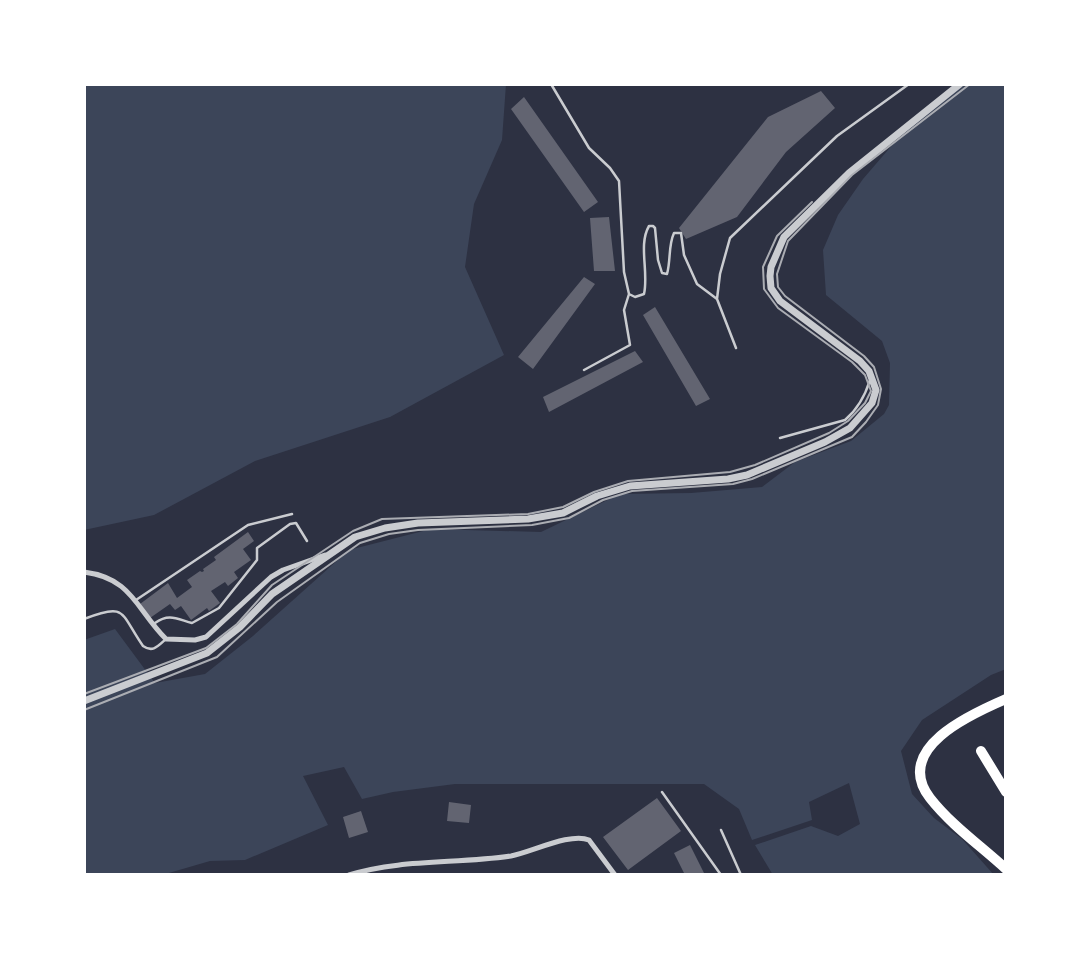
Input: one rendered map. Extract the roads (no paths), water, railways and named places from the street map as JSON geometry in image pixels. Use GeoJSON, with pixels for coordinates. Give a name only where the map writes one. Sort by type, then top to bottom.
{"type":"FeatureCollection","features":[{"type":"Feature","properties":{"kind":"highway"},"geometry":{"type":"LineString","coordinates":[[1006,699],[975,713],[942,733],[922,759],[920,779],[929,796],[942,811],[1006,869]]}},
{"type":"Feature","properties":{"kind":"highway"},"geometry":{"type":"LineString","coordinates":[[981,751],[1006,792]]}},
{"type":"Feature","properties":{"kind":"street"},"geometry":{"type":"LineString","coordinates":[[84,701],[207,653],[240,627],[272,594],[355,537],[385,528],[437,522],[528,519],[563,513],[597,496],[630,486],[728,479],[754,472],[825,442],[850,428],[872,402],[876,390],[871,377],[860,362],[780,302],[771,288],[771,267],[784,237],[849,173],[960,84]]}},
{"type":"Feature","properties":{"kind":"street"},"geometry":{"type":"LineString","coordinates":[[84,572],[98,574],[117,582],[136,600],[153,626],[166,639],[195,640],[206,637],[283,570],[332,553]]}},
{"type":"Feature","properties":{"kind":"street"},"geometry":{"type":"LineString","coordinates":[[349,875],[382,866],[512,855],[576,837],[589,840],[615,875]]}},
{"type":"Feature","properties":{"kind":"lane"},"geometry":{"type":"LineString","coordinates":[[551,84],[589,148],[619,181],[624,272],[629,293],[624,310],[630,345],[584,370]]}},
{"type":"Feature","properties":{"kind":"lane"},"geometry":{"type":"LineString","coordinates":[[717,299],[730,238],[739,227],[837,136],[909,84]]}},
{"type":"Feature","properties":{"kind":"lane"},"geometry":{"type":"LineString","coordinates":[[629,293],[635,297],[645,294],[644,244],[649,226],[653,226],[662,273],[667,274],[671,239],[678,231],[684,238],[684,256],[697,284],[717,299],[736,348]]}},
{"type":"Feature","properties":{"kind":"lane"},"geometry":{"type":"LineString","coordinates":[[780,438],[845,420],[865,396],[871,377]]}},
{"type":"Feature","properties":{"kind":"lane"},"geometry":{"type":"LineString","coordinates":[[136,600],[248,525],[292,514]]}},
{"type":"Feature","properties":{"kind":"lane"},"geometry":{"type":"LineString","coordinates":[[153,626],[167,617],[178,617],[191,623],[219,608],[257,560],[257,548],[290,524],[296,523],[307,541]]}},
{"type":"Feature","properties":{"kind":"lane"},"geometry":{"type":"LineString","coordinates":[[84,619],[107,610],[115,610],[121,612],[147,649],[153,649],[166,639]]}},
{"type":"Feature","properties":{"kind":"lane"},"geometry":{"type":"LineString","coordinates":[[662,792],[721,875]]}},
{"type":"Feature","properties":{"kind":"lane"},"geometry":{"type":"LineString","coordinates":[[721,830],[741,875]]}},
{"type":"Feature","properties":{"kind":"tram line"},"geometry":{"type":"LineString","coordinates":[[84,710],[217,657],[277,602],[360,543],[389,534],[418,530],[532,525],[569,518],[603,500],[632,491],[733,484],[752,479],[852,437],[878,405],[881,389],[874,367],[864,356],[785,296],[778,287],[777,274],[788,241],[852,175],[970,84]]}},
{"type":"Feature","properties":{"kind":"tram line"},"geometry":{"type":"LineString","coordinates":[[84,694],[206,648],[237,624],[272,585],[353,531],[382,519],[528,514],[563,507],[594,492],[628,481],[730,472],[755,465],[829,433],[848,421],[865,403],[871,391],[865,375],[852,362],[778,308],[764,289],[763,267],[777,236],[812,202]]}}]}
